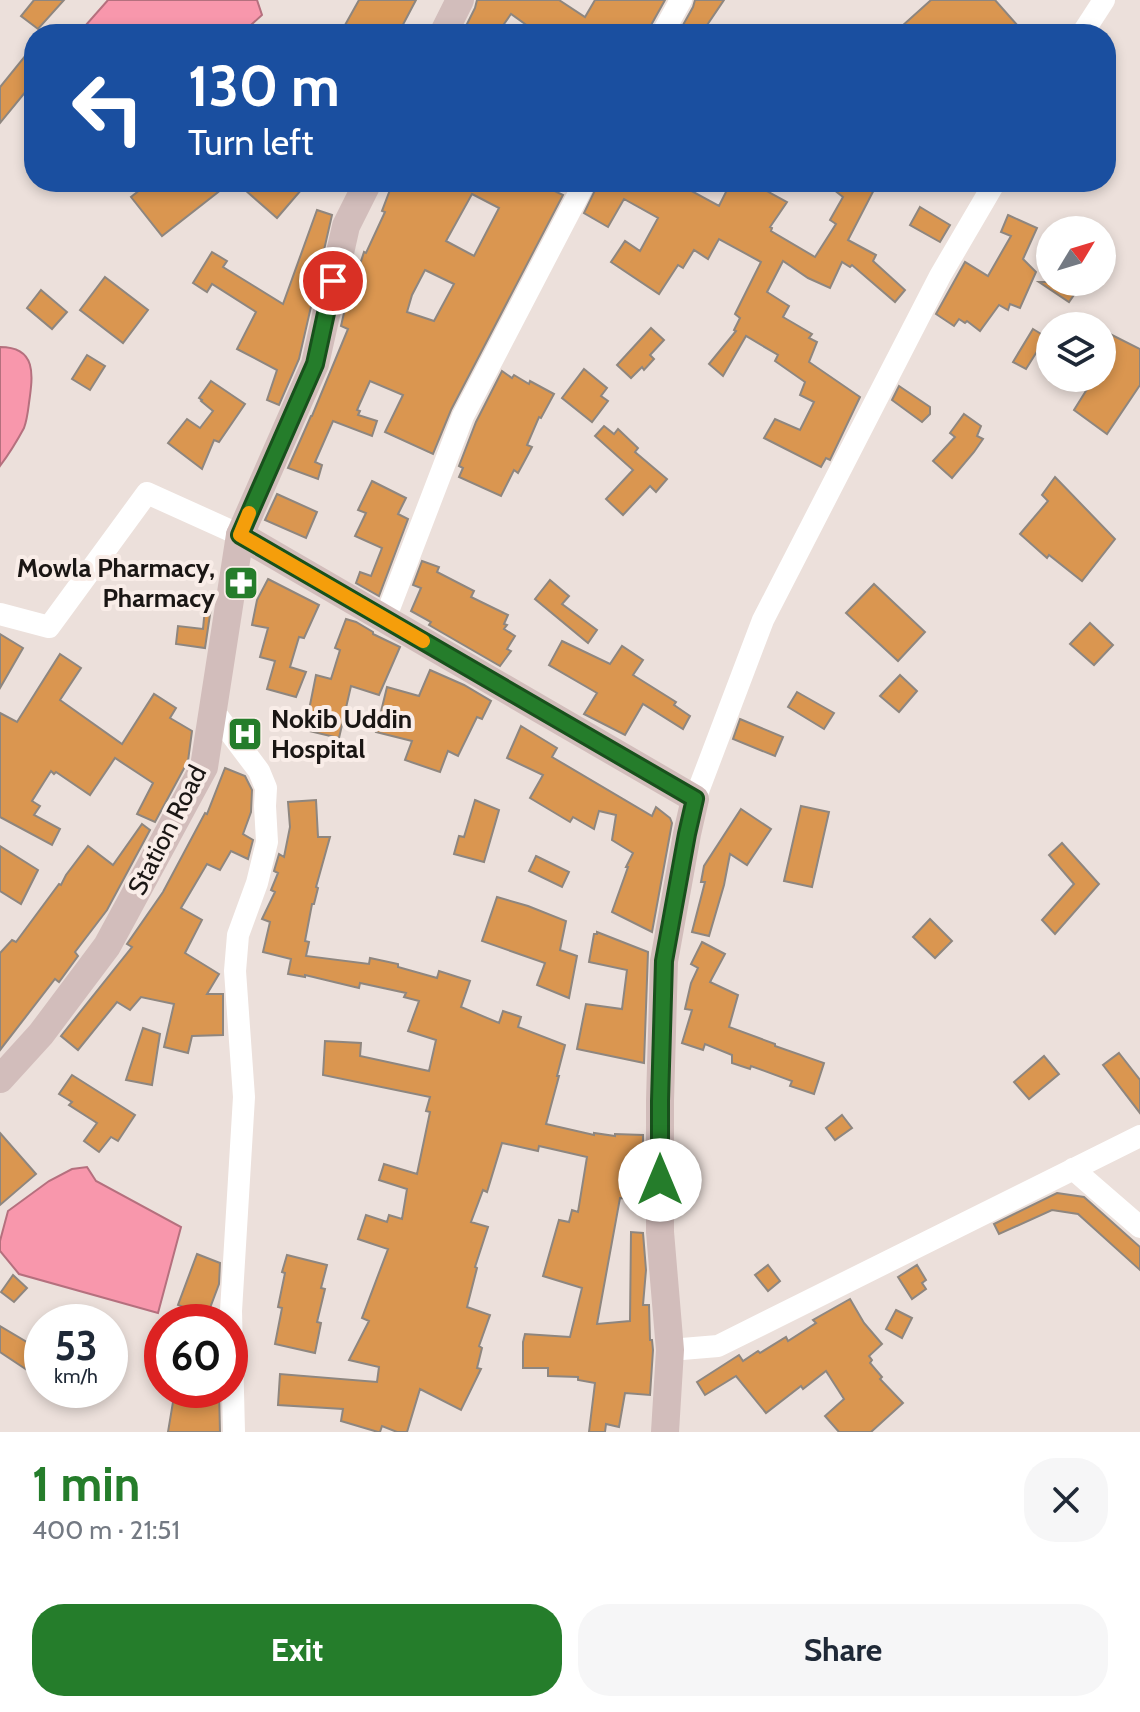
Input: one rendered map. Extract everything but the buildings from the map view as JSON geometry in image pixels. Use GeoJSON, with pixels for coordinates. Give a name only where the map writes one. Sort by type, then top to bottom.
{"type":"FeatureCollection","features":[{"type":"Feature","properties":{"kind":"main road"},"geometry":{"type":"LineString","coordinates":[[448,24],[460,0]]}},
{"type":"Feature","properties":{"kind":"main road","name":"Station Road"},"geometry":{"type":"LineString","coordinates":[[0,1079],[41,1034],[107,946],[204,767],[240,535],[315,364],[346,226],[363,192]]}},
{"type":"Feature","properties":{"kind":"main road"},"geometry":{"type":"LineString","coordinates":[[240,535],[695,799],[664,961],[660,1232],[670,1350],[665,1432]]}},
{"type":"Feature","properties":{"kind":"street"},"geometry":{"type":"LineString","coordinates":[[668,24],[681,0]]}},
{"type":"Feature","properties":{"kind":"street"},"geometry":{"type":"LineString","coordinates":[[1088,24],[1104,0]]}},
{"type":"Feature","properties":{"kind":"street"},"geometry":{"type":"LineString","coordinates":[[385,619],[463,416],[580,192]]}},
{"type":"Feature","properties":{"kind":"street"},"geometry":{"type":"LineString","coordinates":[[695,799],[763,620],[940,276],[989,192]]}},
{"type":"Feature","properties":{"kind":"street"},"geometry":{"type":"LineString","coordinates":[[1,615],[49,627],[147,493],[240,535]]}},
{"type":"Feature","properties":{"kind":"street"},"geometry":{"type":"LineString","coordinates":[[213,710],[259,771],[266,788],[267,842],[257,883],[238,935],[235,971],[244,1097],[231,1311],[234,1432]]}},
{"type":"Feature","properties":{"kind":"street"},"geometry":{"type":"LineString","coordinates":[[670,1350],[718,1346],[1140,1136]]}},
{"type":"Feature","properties":{"kind":"street"},"geometry":{"type":"LineString","coordinates":[[1073,1169],[1140,1227]]}},
{"type":"Feature","properties":{"kind":"shaded area"},"geometry":{"type":"Polygon","coordinates":[[[108,0],[257,0],[262,15],[252,24],[87,24],[108,0]]]}},
{"type":"Feature","properties":{"kind":"shaded area"},"geometry":{"type":"Polygon","coordinates":[[[0,347],[12,348],[26,357],[30,364],[31,382],[24,428],[0,466],[0,347]]]}},
{"type":"Feature","properties":{"kind":"shaded area"},"geometry":{"type":"Polygon","coordinates":[[[87,1167],[96,1181],[181,1227],[160,1304],[144,1304],[144,1309],[19,1274],[0,1251],[8,1211],[49,1181],[72,1169],[87,1167]]]}},
{"type":"Feature","properties":{"kind":"slow traffic"},"geometry":{"type":"LineString","coordinates":[[249,513],[240,535],[423,641]]}},
{"type":"Feature","properties":{"kind":"place","name":"Mowla Pharmacy, Pharmacy"},"geometry":{"type":"Point","coordinates":[241,583]}},
{"type":"Feature","properties":{"kind":"place","name":"Nokib Uddin Hospital"},"geometry":{"type":"Point","coordinates":[245,734]}},
{"type":"Feature","properties":{"kind":"route"},"geometry":{"type":"LineString","coordinates":[[333,281],[315,364],[240,535],[695,799],[664,961],[660,1180]]}}]}
